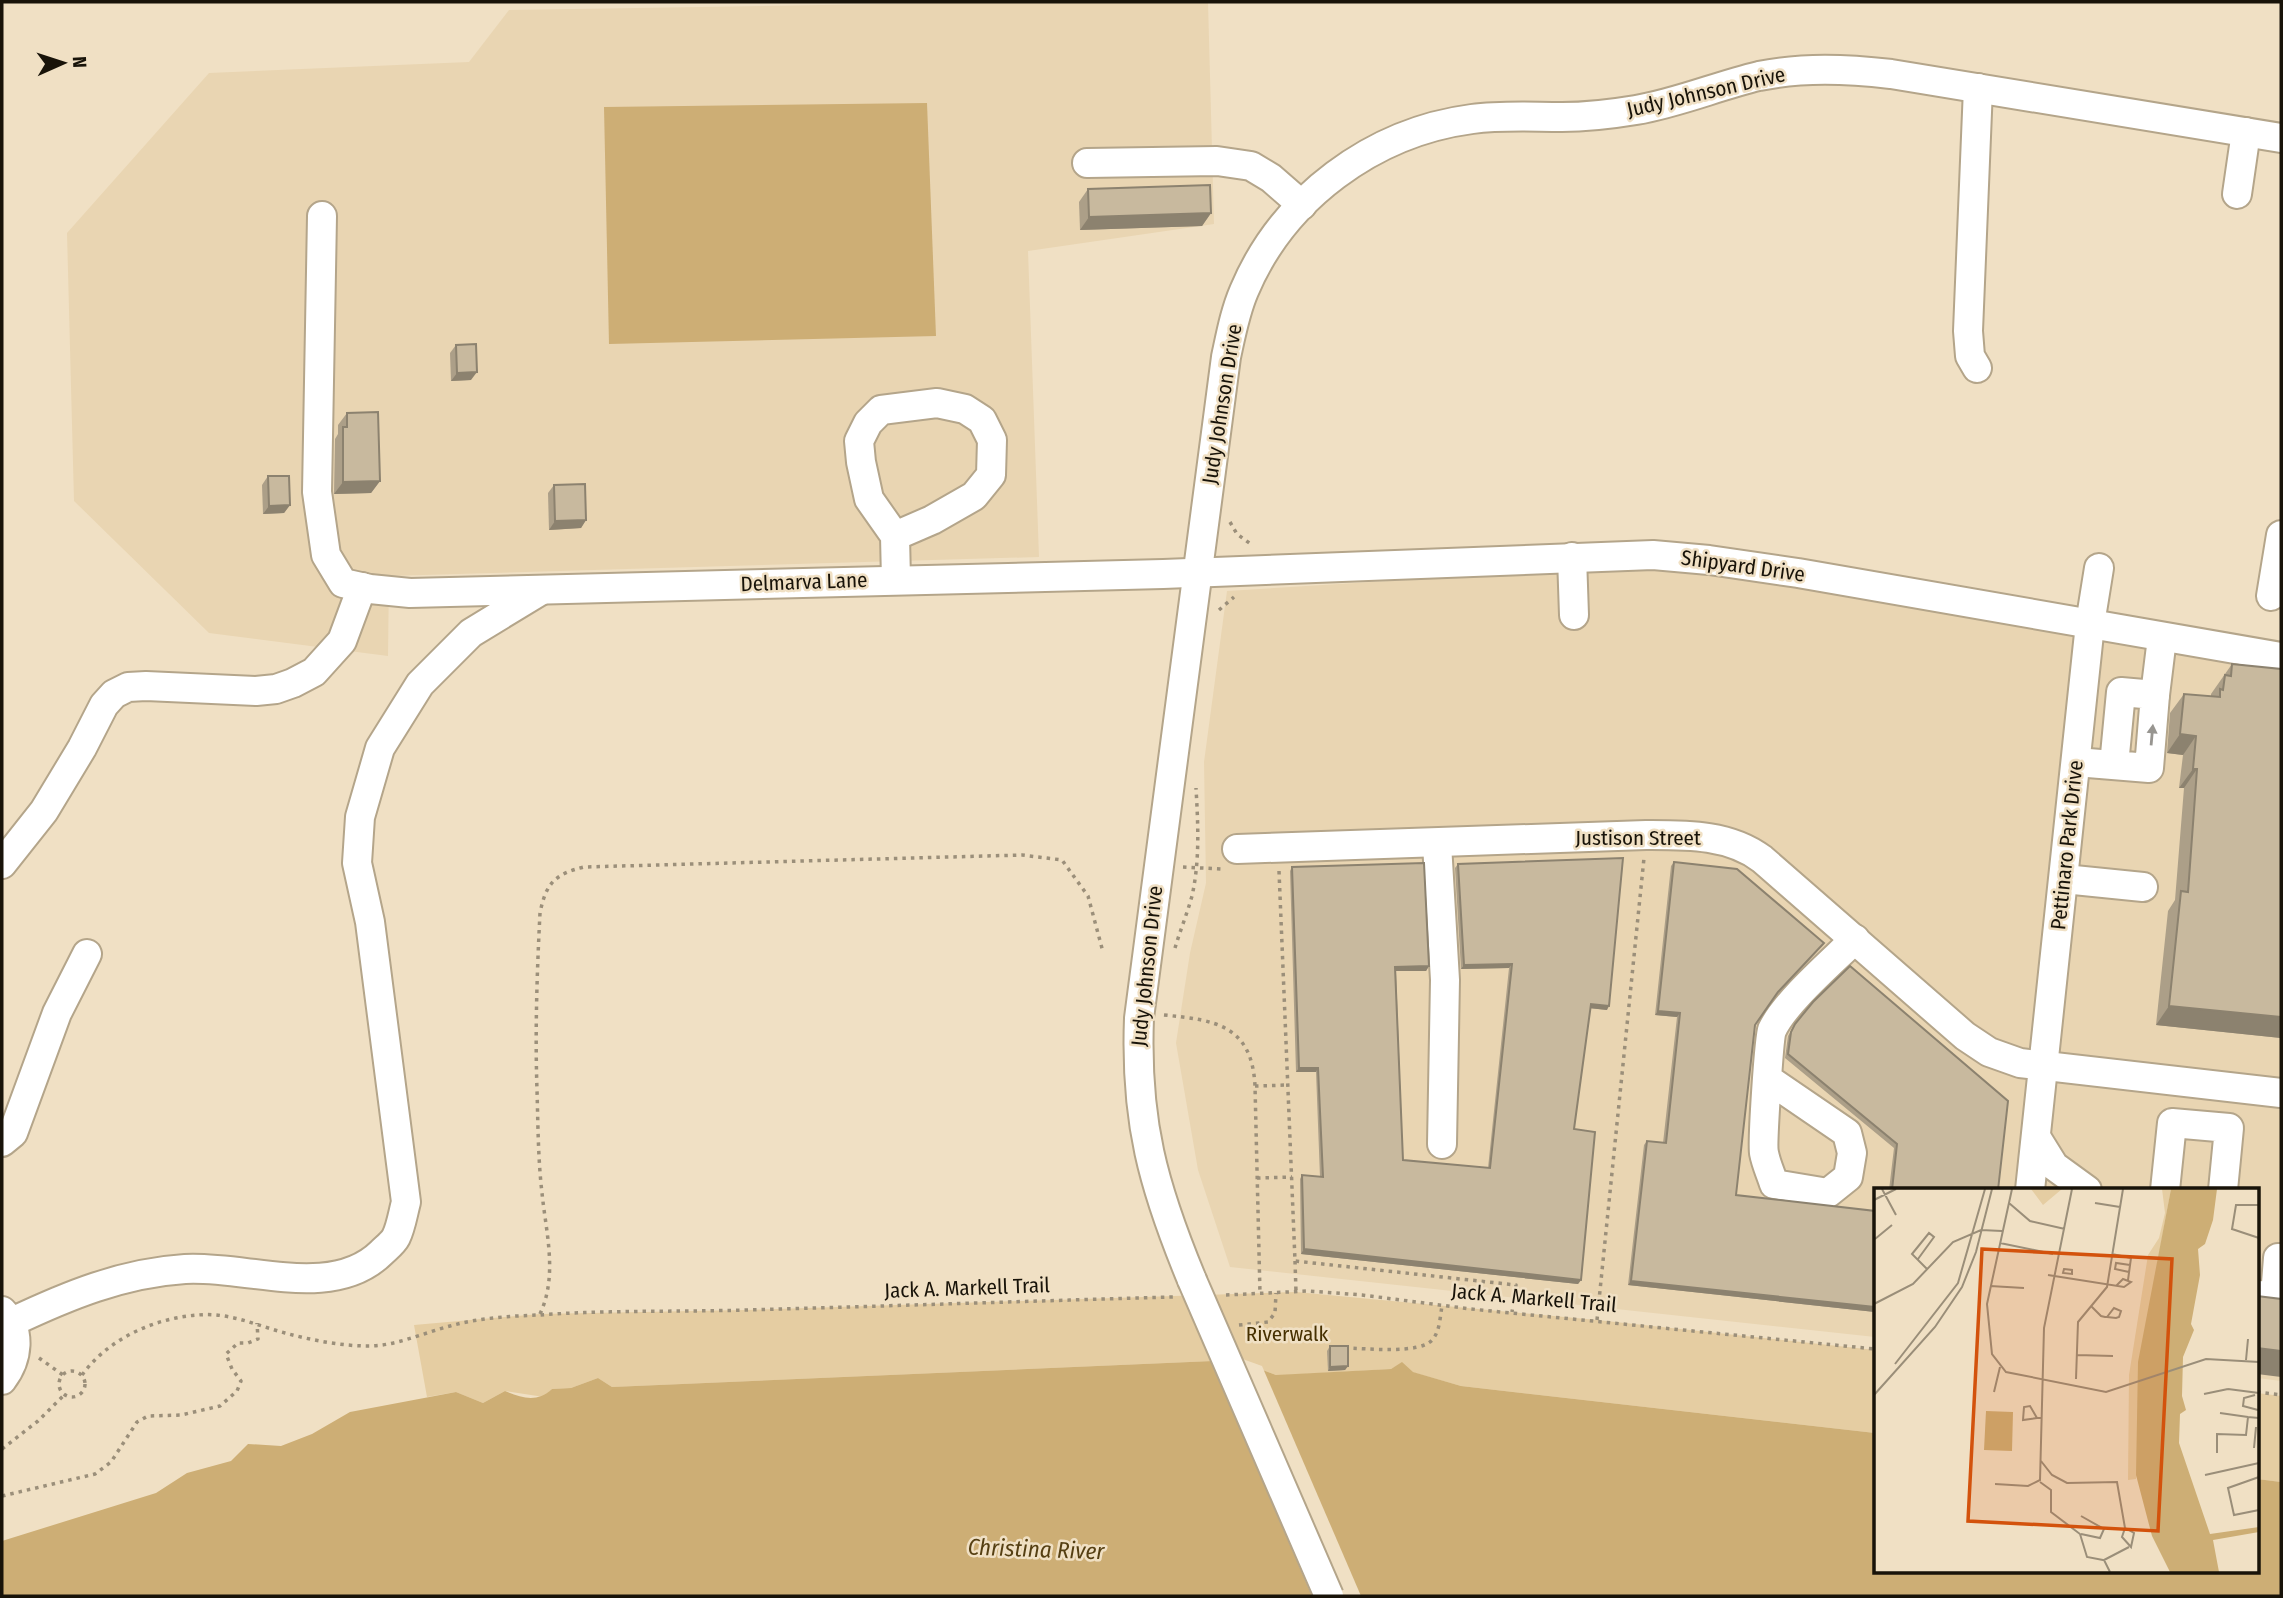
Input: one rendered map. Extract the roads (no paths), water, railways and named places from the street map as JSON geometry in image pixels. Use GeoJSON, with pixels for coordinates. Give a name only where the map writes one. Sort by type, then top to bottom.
{"type":"FeatureCollection","features":[{"type":"Feature","properties":{"kind":"street","name":"Judy Johnson Drive"},"geometry":{"type":"LineString","coordinates":[[1329,1596],[1187,1288],[1145,1136],[1138,1055],[1139,1018],[1158,866],[1211,571],[1226,357],[1244,290],[1275,237],[1315,191],[1352,163],[1389,143],[1429,128],[1472,118],[1564,117],[1637,110],[1667,104],[1760,76],[1825,69],[1891,74],[2281,138]]}},
{"type":"Feature","properties":{"kind":"street"},"geometry":{"type":"LineString","coordinates":[[1977,368],[1970,356],[1968,331],[1978,88]]}},
{"type":"Feature","properties":{"kind":"street"},"geometry":{"type":"LineString","coordinates":[[2237,194],[2246,132]]}},
{"type":"Feature","properties":{"kind":"street"},"geometry":{"type":"LineString","coordinates":[[1087,163],[1217,161],[1251,166],[1272,178],[1302,205]]}},
{"type":"Feature","properties":{"kind":"street"},"geometry":{"type":"LineString","coordinates":[[2,864],[44,811],[104,705],[114,694],[128,687],[256,691],[276,689],[314,672],[342,641],[362,587],[343,583],[326,555],[317,492],[322,216]]}},
{"type":"Feature","properties":{"kind":"street"},"geometry":{"type":"LineString","coordinates":[[895,536],[932,520],[974,496],[991,475],[992,440],[982,420],[965,409],[937,403],[881,410],[867,423],[859,441],[869,499],[895,536],[896,580]]}},
{"type":"Feature","properties":{"kind":"street"},"geometry":{"type":"LineString","coordinates":[[2271,596],[2281,535]]}},
{"type":"Feature","properties":{"kind":"street","name":"Shipyard Drive"},"geometry":{"type":"LineString","coordinates":[[1211,571],[1653,555],[1709,560],[1871,585],[2281,657]]}},
{"type":"Feature","properties":{"kind":"street"},"geometry":{"type":"LineString","coordinates":[[1572,557],[1574,615]]}},
{"type":"Feature","properties":{"kind":"street","name":"Pettinaro Park Drive"},"geometry":{"type":"LineString","coordinates":[[2030,1188],[2090,624],[2099,568]]}},
{"type":"Feature","properties":{"kind":"street","name":"Delmarva Lane"},"geometry":{"type":"LineString","coordinates":[[362,587],[410,593],[1211,571]]}},
{"type":"Feature","properties":{"kind":"street"},"geometry":{"type":"LineString","coordinates":[[2,1380],[9,1371],[16,1344],[7,1317],[130,1276],[186,1269],[225,1270],[298,1278],[338,1277],[373,1261],[395,1239],[406,1202],[370,922],[357,863],[360,817],[380,748],[419,684],[471,633],[542,590]]}},
{"type":"Feature","properties":{"kind":"street"},"geometry":{"type":"LineString","coordinates":[[2076,762],[2149,768],[2162,638]]}},
{"type":"Feature","properties":{"kind":"street","name":"Justison Street"},"geometry":{"type":"LineString","coordinates":[[1230,859],[1276,848],[1646,835],[1712,838],[1752,851],[1977,1045],[2003,1058],[2044,1066]]}},
{"type":"Feature","properties":{"kind":"street"},"geometry":{"type":"LineString","coordinates":[[1437,844],[1445,980],[1442,1144]]}},
{"type":"Feature","properties":{"kind":"street"},"geometry":{"type":"LineString","coordinates":[[2064,879],[2143,887]]}},
{"type":"Feature","properties":{"kind":"street"},"geometry":{"type":"LineString","coordinates":[[1768,1079],[1772,1032],[1793,1001],[1855,939]]}},
{"type":"Feature","properties":{"kind":"street"},"geometry":{"type":"LineString","coordinates":[[2,1142],[13,1133],[57,1013],[86,954]]}},
{"type":"Feature","properties":{"kind":"street"},"geometry":{"type":"LineString","coordinates":[[2044,1066],[2281,1093]]}},
{"type":"Feature","properties":{"kind":"street"},"geometry":{"type":"LineString","coordinates":[[2165,1188],[2172,1123],[2229,1128],[2222,1188]]}},
{"type":"Feature","properties":{"kind":"street"},"geometry":{"type":"LineString","coordinates":[[2036,1138],[2054,1167],[2084,1188]]}},
{"type":"Feature","properties":{"kind":"street"},"geometry":{"type":"LineString","coordinates":[[2258,1294],[2275,1296],[2272,1249]]}},
{"type":"Feature","properties":{"kind":"water"},"geometry":{"type":"Polygon","coordinates":[[[927,103],[936,336],[609,344],[604,107],[927,103]]]}},
{"type":"Feature","properties":{"kind":"water","name":"Christina River"},"geometry":{"type":"Polygon","coordinates":[[[1236,1360],[1276,1375],[1391,1369],[1402,1362],[1413,1372],[1461,1386],[1874,1433],[1874,1574],[2258,1574],[2258,1479],[2281,1482],[2281,1596],[2,1596],[2,1541],[156,1493],[187,1473],[231,1461],[248,1444],[281,1446],[312,1434],[350,1412],[456,1392],[483,1403],[505,1391],[535,1398],[552,1389],[571,1388],[598,1378],[612,1387],[1236,1360]]]}},
{"type":"Feature","properties":{"kind":"park label","name":"Riverwalk"},"geometry":{"type":"Point","coordinates":[1287,1334]}}]}
